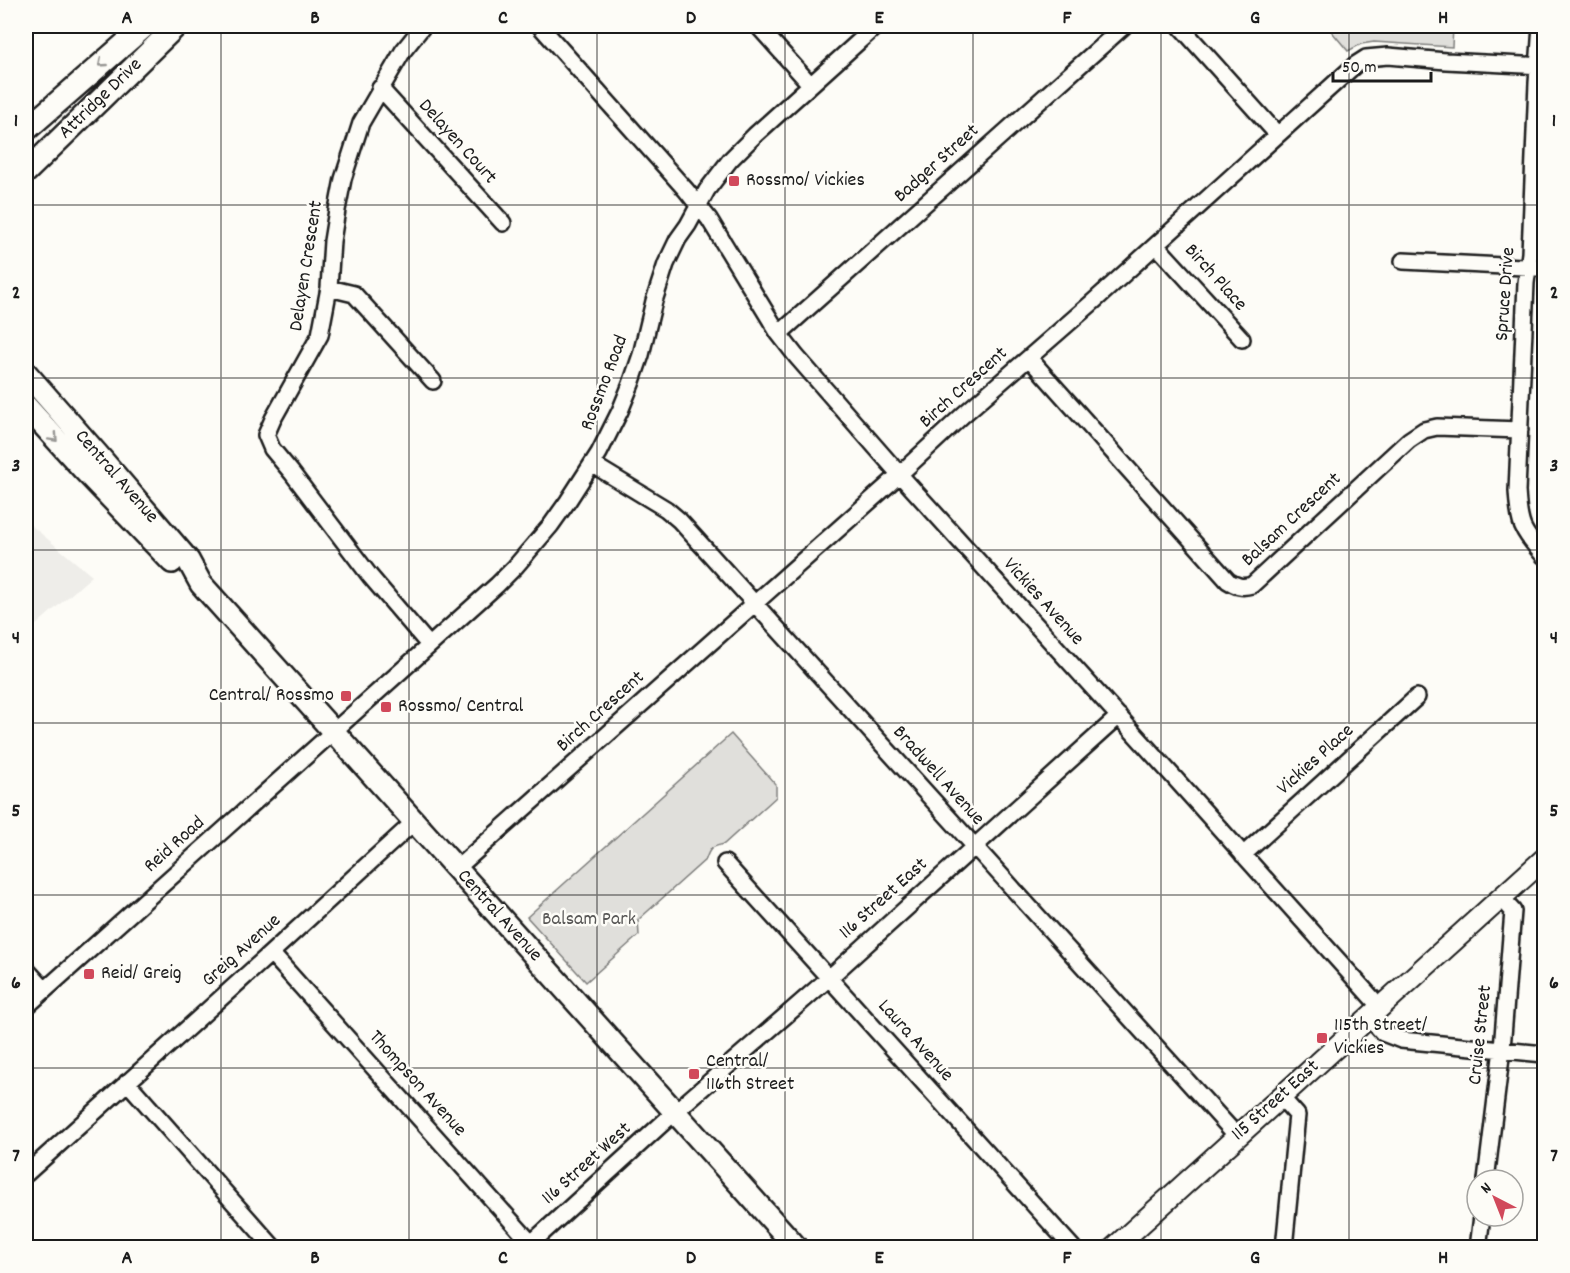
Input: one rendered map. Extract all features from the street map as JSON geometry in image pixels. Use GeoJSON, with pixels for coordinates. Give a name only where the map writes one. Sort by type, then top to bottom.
{"type":"FeatureCollection","features":[{"type":"Feature","properties":{"kind":"main road","name":"Attridge Drive"},"geometry":{"type":"LineString","coordinates":[[26,130],[145,26]]}},
{"type":"Feature","properties":{"kind":"main road","name":"Attridge Drive"},"geometry":{"type":"LineString","coordinates":[[26,172],[176,26]]}},
{"type":"Feature","properties":{"kind":"main road","name":"Central Avenue"},"geometry":{"type":"LineString","coordinates":[[26,373],[188,560],[201,584]]}},
{"type":"Feature","properties":{"kind":"main road","name":"Central Avenue"},"geometry":{"type":"LineString","coordinates":[[26,406],[90,477],[177,567],[201,584],[794,1246]]}},
{"type":"Feature","properties":{"kind":"street","name":"Delayen Crescent"},"geometry":{"type":"LineString","coordinates":[[423,26],[403,51],[361,123],[343,179],[332,241],[329,288],[320,335],[266,435],[272,449],[370,576],[429,645]]}},
{"type":"Feature","properties":{"kind":"street"},"geometry":{"type":"LineString","coordinates":[[540,26],[699,206]]}},
{"type":"Feature","properties":{"kind":"street"},"geometry":{"type":"LineString","coordinates":[[758,26],[810,84]]}},
{"type":"Feature","properties":{"kind":"street","name":"Rossmo Road"},"geometry":{"type":"LineString","coordinates":[[333,731],[515,567],[551,525],[592,464],[620,411],[641,355],[666,264],[707,190],[730,160],[755,135],[876,26]]}},
{"type":"Feature","properties":{"kind":"street","name":"Badger Street"},"geometry":{"type":"LineString","coordinates":[[779,334],[1124,26]]}},
{"type":"Feature","properties":{"kind":"street"},"geometry":{"type":"LineString","coordinates":[[1180,26],[1277,134]]}},
{"type":"Feature","properties":{"kind":"street","name":"Spruce Drive"},"geometry":{"type":"LineString","coordinates":[[1541,26],[1541,66],[1529,268],[1526,283],[1517,491],[1519,517],[1523,529],[1545,556]]}},
{"type":"Feature","properties":{"kind":"street","name":"Birch Crescent"},"geometry":{"type":"LineString","coordinates":[[456,869],[900,475],[963,415],[1355,65],[1366,58],[1388,56],[1541,66]]}},
{"type":"Feature","properties":{"kind":"street","name":"Delayen Court"},"geometry":{"type":"LineString","coordinates":[[381,88],[503,223]]}},
{"type":"Feature","properties":{"kind":"street","name":"Vickies Avenue"},"geometry":{"type":"LineString","coordinates":[[699,206],[727,246],[779,334],[819,383],[1243,855],[1374,1012],[1383,1032],[1401,1040],[1545,1054]]}},
{"type":"Feature","properties":{"kind":"street","name":"Birch Place"},"geometry":{"type":"LineString","coordinates":[[1156,245],[1242,339]]}},
{"type":"Feature","properties":{"kind":"street"},"geometry":{"type":"LineString","coordinates":[[1403,261],[1545,268]]}},
{"type":"Feature","properties":{"kind":"street"},"geometry":{"type":"LineString","coordinates":[[329,288],[354,294],[433,381]]}},
{"type":"Feature","properties":{"kind":"street","name":"Balsam Crescent"},"geometry":{"type":"LineString","coordinates":[[1029,358],[1228,581],[1236,586],[1252,585],[1409,440],[1424,430],[1437,427],[1520,430]]}},
{"type":"Feature","properties":{"kind":"street","name":"Bradwell Avenue"},"geometry":{"type":"LineString","coordinates":[[592,464],[666,509],[679,520],[1237,1136]]}},
{"type":"Feature","properties":{"kind":"street","name":"Vickies Place"},"geometry":{"type":"LineString","coordinates":[[1243,855],[1417,697]]}},
{"type":"Feature","properties":{"kind":"street","name":"116 Street East"},"geometry":{"type":"LineString","coordinates":[[676,1112],[829,978],[1119,716]]}},
{"type":"Feature","properties":{"kind":"street","name":"Reid Road"},"geometry":{"type":"LineString","coordinates":[[26,1006],[333,731]]}},
{"type":"Feature","properties":{"kind":"street","name":"Greig Avenue"},"geometry":{"type":"LineString","coordinates":[[26,1174],[414,822]]}},
{"type":"Feature","properties":{"kind":"street","name":"115 Street East"},"geometry":{"type":"LineString","coordinates":[[1114,1248],[1545,859]]}},
{"type":"Feature","properties":{"kind":"street","name":"Laura Avenue"},"geometry":{"type":"LineString","coordinates":[[725,863],[1073,1248]]}},
{"type":"Feature","properties":{"kind":"street","name":"Cruise Street"},"geometry":{"type":"LineString","coordinates":[[1487,1168],[1502,1049],[1513,911],[1501,898]]}},
{"type":"Feature","properties":{"kind":"street","name":"Thompson Avenue"},"geometry":{"type":"LineString","coordinates":[[272,953],[529,1245]]}},
{"type":"Feature","properties":{"kind":"street"},"geometry":{"type":"LineString","coordinates":[[26,969],[45,990]]}},
{"type":"Feature","properties":{"kind":"street"},"geometry":{"type":"LineString","coordinates":[[127,1082],[274,1248]]}},
{"type":"Feature","properties":{"kind":"street"},"geometry":{"type":"LineString","coordinates":[[1281,1096],[1297,1114],[1284,1248]]}},
{"type":"Feature","properties":{"kind":"street","name":"116 Street West"},"geometry":{"type":"LineString","coordinates":[[529,1245],[676,1112]]}},
{"type":"Feature","properties":{"kind":"street"},"geometry":{"type":"LineString","coordinates":[[1478,1248],[1480,1228]]}},
{"type":"Feature","properties":{"kind":"shaded area"},"geometry":{"type":"Polygon","coordinates":[[[26,521],[92,576],[36,625],[26,621],[26,521]]]}},
{"type":"Feature","properties":{"kind":"green space"},"geometry":{"type":"Polygon","coordinates":[[[1327,26],[1453,26],[1452,47],[1374,42],[1361,44],[1348,51],[1327,26]]]}},
{"type":"Feature","properties":{"kind":"green space","name":"Balsam Park"},"geometry":{"type":"Polygon","coordinates":[[[731,734],[776,785],[776,797],[724,844],[712,848],[706,859],[638,920],[639,935],[586,982],[527,917],[731,734]]]}},
{"type":"Feature","properties":{"kind":"place","name":"Rossmo/ Vickies"},"geometry":{"type":"Point","coordinates":[734,181]}},
{"type":"Feature","properties":{"kind":"place","name":"Central/ Rossmo"},"geometry":{"type":"Point","coordinates":[346,696]}},
{"type":"Feature","properties":{"kind":"place","name":"Rossmo/ Central"},"geometry":{"type":"Point","coordinates":[386,707]}},
{"type":"Feature","properties":{"kind":"place","name":"Reid/ Greig"},"geometry":{"type":"Point","coordinates":[89,974]}},
{"type":"Feature","properties":{"kind":"place","name":"115th Street/ Vickies"},"geometry":{"type":"Point","coordinates":[1322,1038]}},
{"type":"Feature","properties":{"kind":"place","name":"Central/ 116th Street"},"geometry":{"type":"Point","coordinates":[694,1074]}}]}
